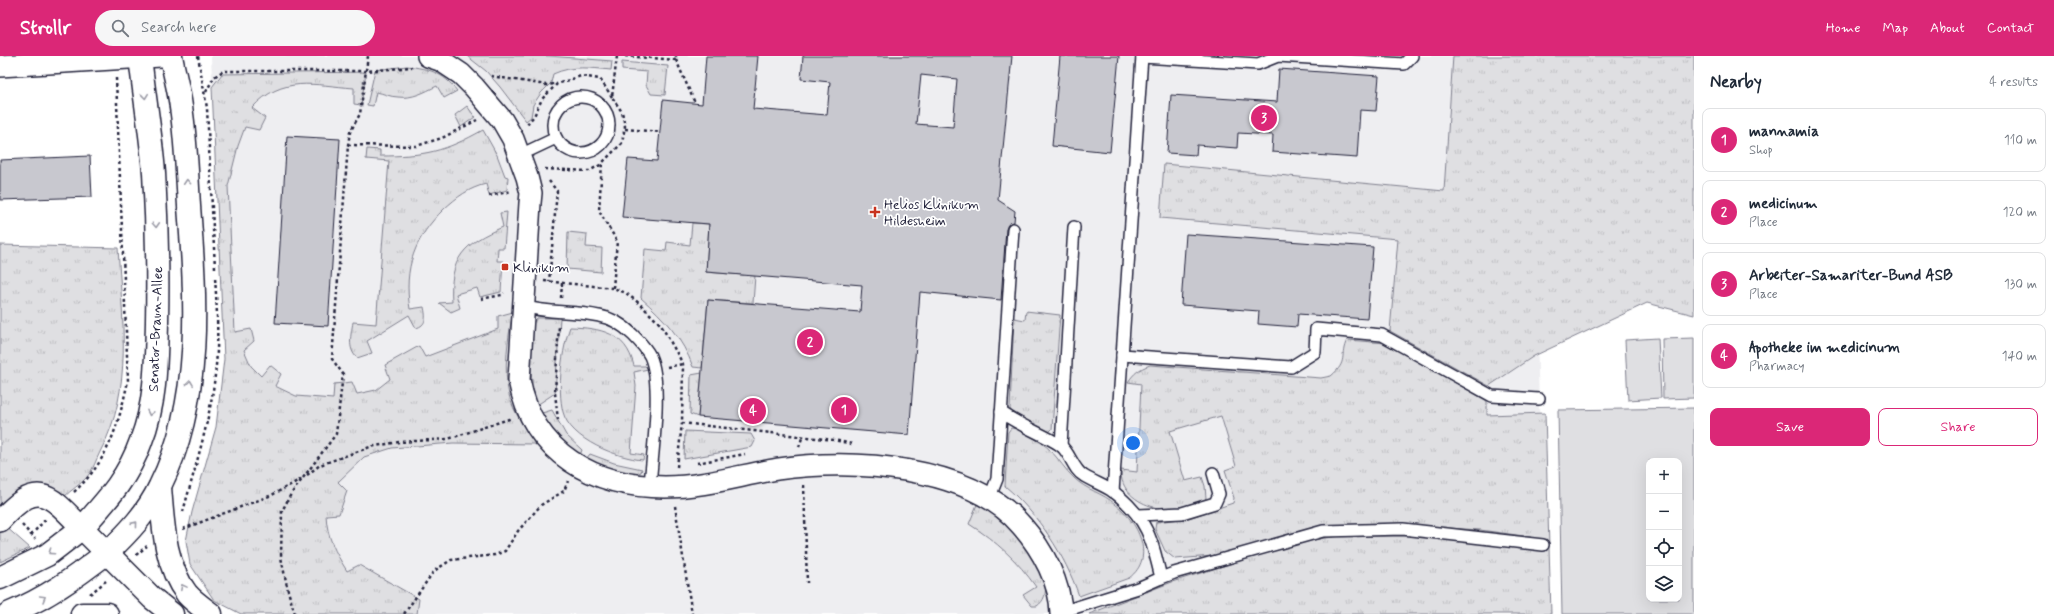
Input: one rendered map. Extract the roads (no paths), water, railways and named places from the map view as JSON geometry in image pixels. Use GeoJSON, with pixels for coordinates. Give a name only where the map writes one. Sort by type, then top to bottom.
{"type":"FeatureCollection","features":[{"type":"Feature","properties":{"kind":"main road","name":"Senator-Braun-Allee"},"geometry":{"type":"LineString","coordinates":[[0,578],[48,555],[82,528],[116,490],[130,466],[147,424],[154,391],[158,305],[154,172],[147,56]]}},
{"type":"Feature","properties":{"kind":"main road"},"geometry":{"type":"LineString","coordinates":[[8,614],[33,604],[66,584],[108,552],[125,536],[145,512],[160,487],[181,432],[188,402],[194,338],[193,249],[181,106],[171,56]]}},
{"type":"Feature","properties":{"kind":"main road"},"geometry":{"type":"LineString","coordinates":[[160,487],[164,536],[171,564],[187,594],[211,614]]}},
{"type":"Feature","properties":{"kind":"main road"},"geometry":{"type":"LineString","coordinates":[[82,528],[108,552],[152,598],[172,614]]}},
{"type":"Feature","properties":{"kind":"main road"},"geometry":{"type":"LineString","coordinates":[[82,614],[108,614]]}},
{"type":"Feature","properties":{"kind":"street"},"geometry":{"type":"LineString","coordinates":[[0,66],[147,56]]}},
{"type":"Feature","properties":{"kind":"street"},"geometry":{"type":"LineString","coordinates":[[421,61],[440,60],[474,87],[502,120],[520,155],[531,193],[519,380],[529,413],[550,443],[578,466],[606,479],[635,486],[650,476],[684,486],[768,471],[801,457],[908,470],[947,481],[989,499],[1011,515],[1033,541],[1052,577],[1059,599],[1061,613]]}},
{"type":"Feature","properties":{"kind":"street"},"geometry":{"type":"LineString","coordinates":[[0,521],[17,502],[29,496],[45,496],[60,506],[82,528]]}},
{"type":"Feature","properties":{"kind":"lane"},"geometry":{"type":"LineString","coordinates":[[1113,492],[1142,57],[1258,64],[1278,56],[1404,64],[1412,56]]}},
{"type":"Feature","properties":{"kind":"lane"},"geometry":{"type":"LineString","coordinates":[[588,98],[603,108],[609,125],[608,134],[596,149],[587,152],[574,152],[561,145],[556,138],[553,120],[562,104],[570,99],[588,98]]}},
{"type":"Feature","properties":{"kind":"lane"},"geometry":{"type":"LineString","coordinates":[[520,155],[556,138]]}},
{"type":"Feature","properties":{"kind":"lane"},"geometry":{"type":"LineString","coordinates":[[1061,446],[1074,227]]}},
{"type":"Feature","properties":{"kind":"lane"},"geometry":{"type":"LineString","coordinates":[[989,499],[997,479],[1013,229]]}},
{"type":"Feature","properties":{"kind":"lane"},"geometry":{"type":"LineString","coordinates":[[523,306],[533,309],[600,316],[620,324],[635,337],[650,355],[654,370],[656,396],[650,476]]}},
{"type":"Feature","properties":{"kind":"lane"},"geometry":{"type":"LineString","coordinates":[[1122,355],[1291,367],[1315,352],[1316,329],[1382,335],[1492,396],[1539,399]]}},
{"type":"Feature","properties":{"kind":"lane"},"geometry":{"type":"LineString","coordinates":[[1001,412],[1015,422],[1061,446],[1082,476],[1113,492],[1139,515],[1147,528],[1161,578]]}},
{"type":"Feature","properties":{"kind":"lane"},"geometry":{"type":"LineString","coordinates":[[1139,515],[1182,513],[1215,503],[1219,494],[1213,473]]}},
{"type":"Feature","properties":{"kind":"lane"},"geometry":{"type":"LineString","coordinates":[[1061,613],[1196,567],[1323,531],[1403,529],[1543,545]]}},
{"type":"Feature","properties":{"kind":"place","name":"Arbeiter-Samariter-Bund ASB"},"geometry":{"type":"Point","coordinates":[1264,118]}},
{"type":"Feature","properties":{"kind":"place","name":"Helios Klinikum Hildesheim"},"geometry":{"type":"Point","coordinates":[875,212]}},
{"type":"Feature","properties":{"kind":"place","name":"Klinikum"},"geometry":{"type":"Point","coordinates":[505,267]}},
{"type":"Feature","properties":{"kind":"place","name":"medicinum"},"geometry":{"type":"Point","coordinates":[810,342]}},
{"type":"Feature","properties":{"kind":"place","name":"mannamia"},"geometry":{"type":"Point","coordinates":[844,410]}},
{"type":"Feature","properties":{"kind":"place","name":"Apotheke im medicinum"},"geometry":{"type":"Point","coordinates":[753,411]}}]}
